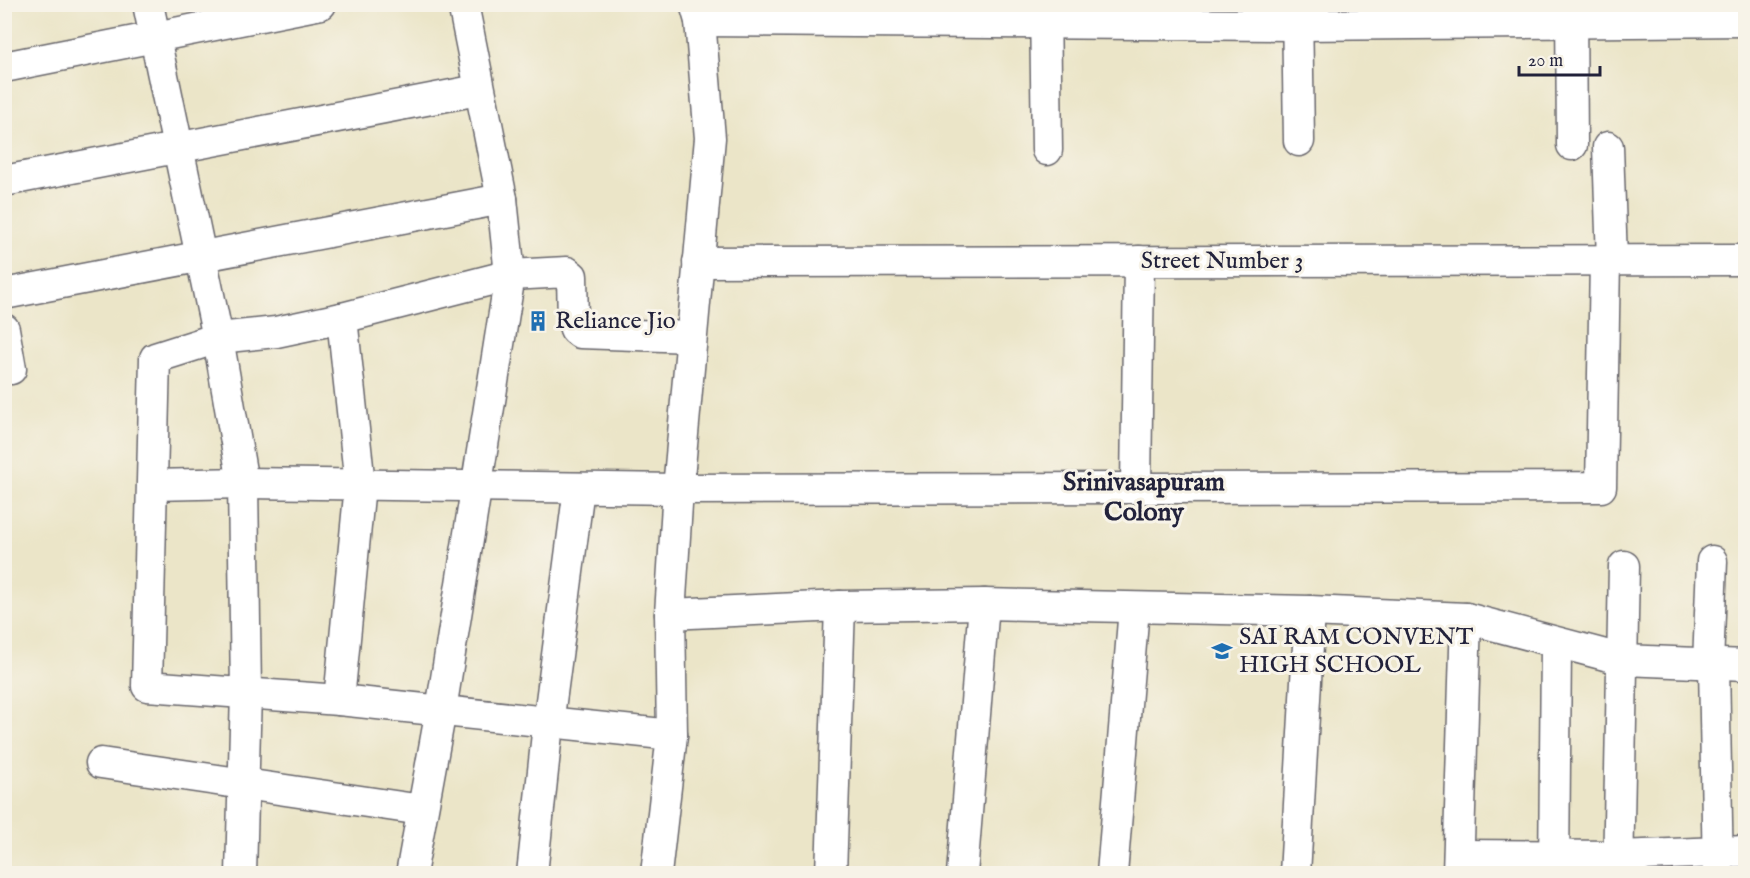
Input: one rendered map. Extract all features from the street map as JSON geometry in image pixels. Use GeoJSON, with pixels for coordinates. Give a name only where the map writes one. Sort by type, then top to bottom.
{"type":"FeatureCollection","features":[{"type":"Feature","properties":{"kind":"street"},"geometry":{"type":"LineString","coordinates":[[148,4],[153,37],[218,338],[243,483],[246,692],[241,873]]}},
{"type":"Feature","properties":{"kind":"street"},"geometry":{"type":"LineString","coordinates":[[4,67],[321,4]]}},
{"type":"Feature","properties":{"kind":"street"},"geometry":{"type":"LineString","coordinates":[[411,873],[441,710],[474,486],[510,275],[502,200],[462,4]]}},
{"type":"Feature","properties":{"kind":"street"},"geometry":{"type":"LineString","coordinates":[[656,873],[672,735],[670,614],[678,489],[710,138],[698,13],[1297,15],[1571,13],[1746,21]]}},
{"type":"Feature","properties":{"kind":"street"},"geometry":{"type":"LineString","coordinates":[[1571,13],[1572,145]]}},
{"type":"Feature","properties":{"kind":"street"},"geometry":{"type":"LineString","coordinates":[[1046,14],[1047,150]]}},
{"type":"Feature","properties":{"kind":"street"},"geometry":{"type":"LineString","coordinates":[[1297,15],[1299,141]]}},
{"type":"Feature","properties":{"kind":"street"},"geometry":{"type":"LineString","coordinates":[[4,181],[478,90]]}},
{"type":"Feature","properties":{"kind":"street"},"geometry":{"type":"LineString","coordinates":[[153,485],[243,483],[678,489],[1601,487],[1608,260],[1608,147]]}},
{"type":"Feature","properties":{"kind":"street"},"geometry":{"type":"LineString","coordinates":[[4,294],[502,200]]}},
{"type":"Feature","properties":{"kind":"street","name":"Street Number 3"},"geometry":{"type":"LineString","coordinates":[[698,262],[1746,260]]}},
{"type":"Feature","properties":{"kind":"street"},"geometry":{"type":"LineString","coordinates":[[1136,487],[1139,261]]}},
{"type":"Feature","properties":{"kind":"street"},"geometry":{"type":"LineString","coordinates":[[672,735],[548,724],[339,700],[147,686],[155,358],[218,338],[276,332],[342,318],[510,275],[567,272],[572,276],[574,329],[580,333],[691,337]]}},
{"type":"Feature","properties":{"kind":"street"},"geometry":{"type":"LineString","coordinates":[[339,700],[360,485],[342,318]]}},
{"type":"Feature","properties":{"kind":"street"},"geometry":{"type":"LineString","coordinates":[[4,329],[11,369]]}},
{"type":"Feature","properties":{"kind":"street"},"geometry":{"type":"LineString","coordinates":[[532,873],[548,724],[579,488]]}},
{"type":"Feature","properties":{"kind":"street"},"geometry":{"type":"LineString","coordinates":[[1467,618],[1458,864],[1619,865],[1728,859],[1711,665],[1712,561]]}},
{"type":"Feature","properties":{"kind":"street"},"geometry":{"type":"LineString","coordinates":[[1619,865],[1624,566]]}},
{"type":"Feature","properties":{"kind":"street"},"geometry":{"type":"LineString","coordinates":[[670,614],[840,606],[984,604],[1310,611],[1467,618],[1624,660],[1746,665]]}},
{"type":"Feature","properties":{"kind":"street"},"geometry":{"type":"LineString","coordinates":[[962,873],[984,604]]}},
{"type":"Feature","properties":{"kind":"street"},"geometry":{"type":"LineString","coordinates":[[831,873],[840,606]]}},
{"type":"Feature","properties":{"kind":"street"},"geometry":{"type":"LineString","coordinates":[[1112,873],[1134,608]]}},
{"type":"Feature","properties":{"kind":"street"},"geometry":{"type":"LineString","coordinates":[[1295,873],[1310,611]]}},
{"type":"Feature","properties":{"kind":"street"},"geometry":{"type":"LineString","coordinates":[[1554,865],[1556,643]]}},
{"type":"Feature","properties":{"kind":"street"},"geometry":{"type":"LineString","coordinates":[[100,763],[422,810]]}},
{"type":"Feature","properties":{"kind":"place","name":"Reliance Jio"},"geometry":{"type":"Point","coordinates":[538,321]}},
{"type":"Feature","properties":{"kind":"place","name":"SAI RAM CONVENT HIGH SCHOOL"},"geometry":{"type":"Point","coordinates":[1222,651]}},
{"type":"Feature","properties":{"kind":"district","name":"Srinivasapuram Colony"},"geometry":{"type":"Point","coordinates":[1144,497]}}]}
